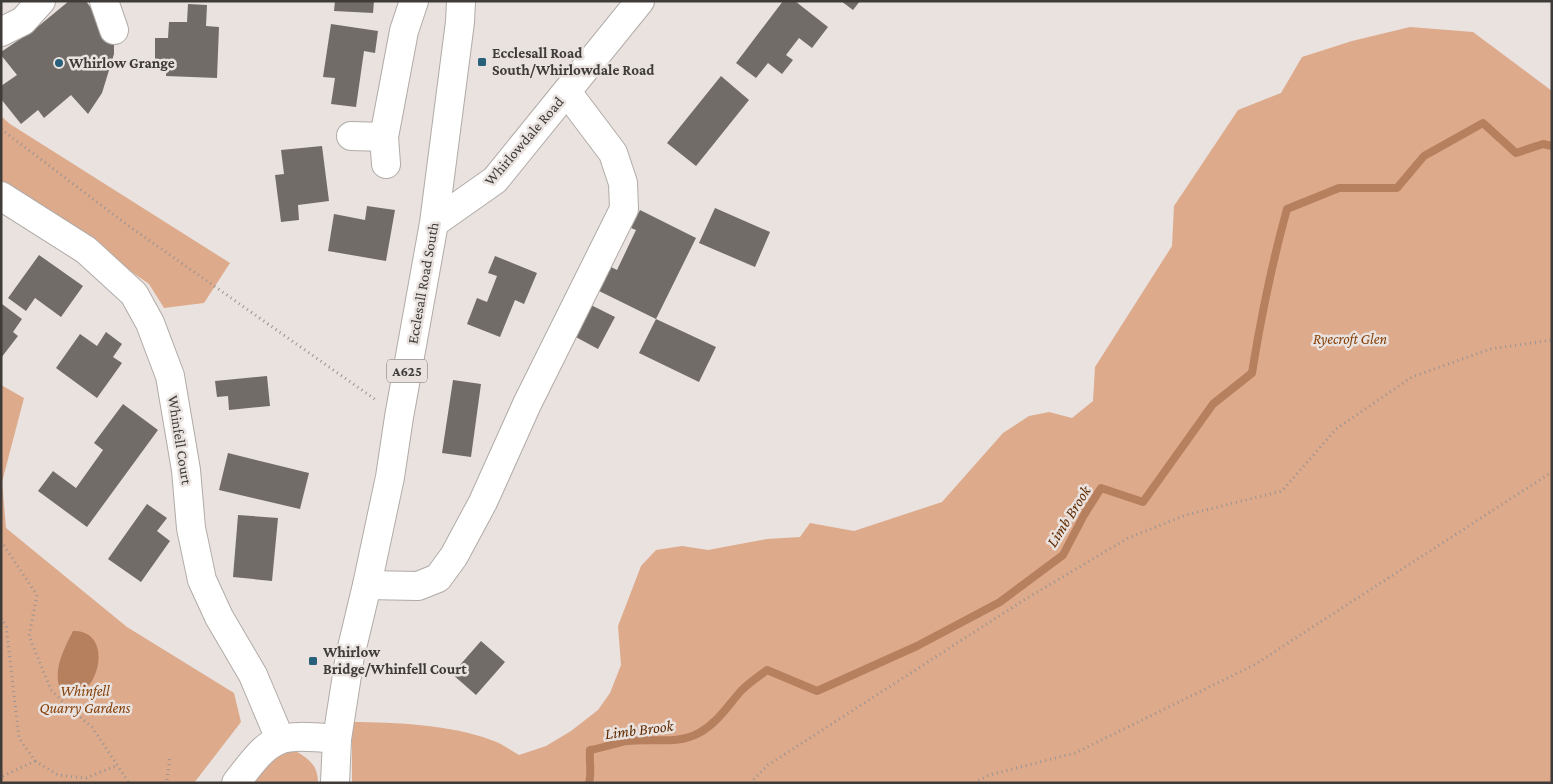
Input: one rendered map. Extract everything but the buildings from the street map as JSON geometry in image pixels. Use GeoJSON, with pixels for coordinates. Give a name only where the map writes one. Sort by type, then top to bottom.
{"type":"FeatureCollection","features":[{"type":"Feature","properties":{"kind":"main road"},"geometry":{"type":"LineString","coordinates":[[1,32],[23,21],[41,1]]}},
{"type":"Feature","properties":{"kind":"main road"},"geometry":{"type":"LineString","coordinates":[[104,1],[114,30]]}},
{"type":"Feature","properties":{"kind":"main road"},"geometry":{"type":"LineString","coordinates":[[386,164],[384,137],[404,31],[414,1]]}},
{"type":"Feature","properties":{"kind":"main road","name":"Ecclesall Road South"},"geometry":{"type":"LineString","coordinates":[[335,783],[337,739],[350,656],[368,585],[390,477],[399,416],[434,223],[460,22],[461,1]]}},
{"type":"Feature","properties":{"kind":"main road","name":"Whirlowdale Road"},"geometry":{"type":"LineString","coordinates":[[434,223],[494,180],[640,1]]}},
{"type":"Feature","properties":{"kind":"main road"},"geometry":{"type":"LineString","coordinates":[[368,585],[418,586],[438,578],[454,556],[483,502],[527,404],[624,209],[623,183],[613,154],[567,92]]}},
{"type":"Feature","properties":{"kind":"main road"},"geometry":{"type":"LineString","coordinates":[[351,136],[384,137]]}},
{"type":"Feature","properties":{"kind":"main road","name":"Whinfell Court"},"geometry":{"type":"LineString","coordinates":[[1,196],[86,250],[134,294],[150,323],[170,376],[186,470],[191,528],[202,580],[219,617],[253,675],[280,739]]}},
{"type":"Feature","properties":{"kind":"main road"},"geometry":{"type":"LineString","coordinates":[[236,783],[258,754],[268,745],[280,739],[296,736],[337,739]]}},
{"type":"Feature","properties":{"kind":"path"},"geometry":{"type":"LineString","coordinates":[[1,129],[126,224],[399,416]]}},
{"type":"Feature","properties":{"kind":"path"},"geometry":{"type":"LineString","coordinates":[[750,783],[768,764],[1024,600],[1128,538],[1186,516],[1282,491],[1336,429],[1412,376],[1490,349],[1552,340]]}},
{"type":"Feature","properties":{"kind":"path"},"geometry":{"type":"LineString","coordinates":[[974,783],[989,775],[1075,753],[1254,665],[1552,472]]}},
{"type":"Feature","properties":{"kind":"path"},"geometry":{"type":"LineString","coordinates":[[1,541],[14,557],[37,595],[29,636],[51,690],[66,706],[92,727],[129,783]]}},
{"type":"Feature","properties":{"kind":"path"},"geometry":{"type":"LineString","coordinates":[[1,618],[6,625],[18,738],[35,761],[58,774],[86,778],[118,765]]}},
{"type":"Feature","properties":{"kind":"path"},"geometry":{"type":"LineString","coordinates":[[163,783],[167,780],[170,757]]}},
{"type":"Feature","properties":{"kind":"path"},"geometry":{"type":"LineString","coordinates":[[1,778],[35,761]]}},
{"type":"Feature","properties":{"kind":"green space","name":"Ryecroft Glen"},"geometry":{"type":"Polygon","coordinates":[[[1410,27],[1473,32],[1552,91],[1552,783],[352,783],[352,722],[405,724],[459,731],[495,741],[519,755],[546,746],[571,731],[598,710],[610,693],[621,665],[618,626],[641,566],[656,550],[682,546],[708,550],[767,539],[800,537],[810,523],[854,531],[942,502],[1003,433],[1029,416],[1049,412],[1072,418],[1093,401],[1095,367],[1172,246],[1174,206],[1238,110],[1281,93],[1302,57],[1352,41],[1410,27]]]}},
{"type":"Feature","properties":{"kind":"green space"},"geometry":{"type":"Polygon","coordinates":[[[1,116],[10,124],[230,263],[204,303],[164,308],[149,284],[1,180],[1,116]]]}},
{"type":"Feature","properties":{"kind":"green space","name":"Whinfell Quarry Gardens"},"geometry":{"type":"Polygon","coordinates":[[[1,385],[24,398],[2,482],[6,528],[127,627],[234,693],[241,722],[194,783],[1,783],[1,385]]]}},
{"type":"Feature","properties":{"kind":"green space"},"geometry":{"type":"Polygon","coordinates":[[[294,750],[312,763],[318,777],[318,783],[252,783],[273,754],[294,750]]]}},
{"type":"Feature","properties":{"kind":"shaded area"},"geometry":{"type":"Polygon","coordinates":[[[73,631],[89,635],[94,640],[99,655],[92,682],[76,696],[60,689],[58,682],[60,659],[73,631]]]}},
{"type":"Feature","properties":{"kind":"waterway","name":"Limb Brook"},"geometry":{"type":"LineString","coordinates":[[589,783],[590,750],[627,741],[673,740],[691,737],[716,720],[749,683],[767,670],[817,691],[917,646],[1000,602],[1063,555],[1101,488],[1143,502],[1213,404],[1252,373],[1267,290],[1287,209],[1339,188],[1397,188],[1424,156],[1483,123],[1516,153],[1543,144],[1552,146]]}},
{"type":"Feature","properties":{"kind":"place","name":"Ecclesall Road South/Whirlowdale Road"},"geometry":{"type":"Point","coordinates":[482,62]}},
{"type":"Feature","properties":{"kind":"place","name":"Whirlow Grange"},"geometry":{"type":"Point","coordinates":[59,63]}},
{"type":"Feature","properties":{"kind":"place","name":"Whirlow Bridge/Whinfell Court"},"geometry":{"type":"Point","coordinates":[313,661]}}]}
